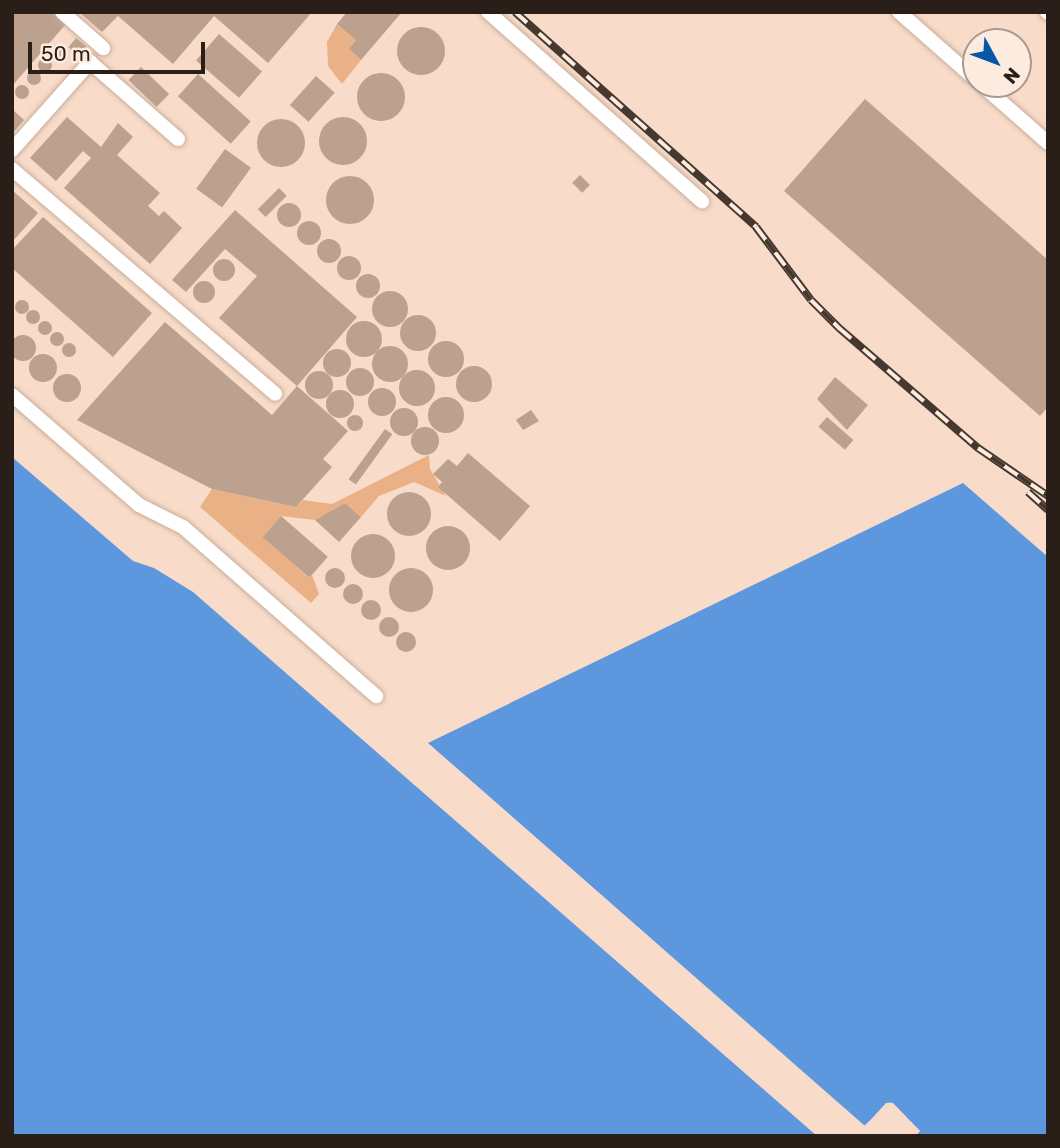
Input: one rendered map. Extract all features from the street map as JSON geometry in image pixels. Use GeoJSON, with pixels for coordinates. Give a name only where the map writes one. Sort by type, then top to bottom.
{"type":"FeatureCollection","features":[{"type":"Feature","properties":{"kind":"lane"},"geometry":{"type":"LineString","coordinates":[[12,150],[105,45],[62,12]]}},
{"type":"Feature","properties":{"kind":"lane"},"geometry":{"type":"LineString","coordinates":[[488,12],[702,201]]}},
{"type":"Feature","properties":{"kind":"lane"},"geometry":{"type":"LineString","coordinates":[[899,12],[962,68]]}},
{"type":"Feature","properties":{"kind":"lane"},"geometry":{"type":"LineString","coordinates":[[90,62],[178,139]]}},
{"type":"Feature","properties":{"kind":"lane"},"geometry":{"type":"LineString","coordinates":[[997,98],[1048,143]]}},
{"type":"Feature","properties":{"kind":"lane"},"geometry":{"type":"LineString","coordinates":[[12,169],[275,394]]}},
{"type":"Feature","properties":{"kind":"lane"},"geometry":{"type":"LineString","coordinates":[[12,395],[139,505],[183,527],[376,696]]}},
{"type":"Feature","properties":{"kind":"shaded area"},"geometry":{"type":"Polygon","coordinates":[[[337,24],[356,40],[349,49],[361,60],[342,84],[328,66],[327,42],[337,24]]]}},
{"type":"Feature","properties":{"kind":"shaded area"},"geometry":{"type":"Polygon","coordinates":[[[429,455],[430,469],[446,496],[414,482],[379,496],[361,517],[345,503],[315,520],[281,516],[263,537],[309,578],[312,575],[319,594],[311,603],[200,507],[212,489],[296,507],[303,500],[332,504],[429,455]]]}},
{"type":"Feature","properties":{"kind":"water"},"geometry":{"type":"Polygon","coordinates":[[[12,457],[133,561],[154,568],[193,592],[817,1136],[12,1136],[12,457]]]}},
{"type":"Feature","properties":{"kind":"water"},"geometry":{"type":"Polygon","coordinates":[[[963,483],[1048,557],[1048,1136],[916,1136],[920,1131],[893,1103],[886,1103],[865,1126],[428,743],[963,483]]]}},
{"type":"Feature","properties":{"kind":"pier"},"geometry":{"type":"Polygon","coordinates":[[[428,743],[864,1126],[890,1102],[920,1131],[913,1136],[917,1129],[890,1106],[863,1129],[428,743]]]}},
{"type":"Feature","properties":{"kind":"pier"},"geometry":{"type":"Polygon","coordinates":[[[404,769],[819,1133],[820,1136],[401,772],[404,769]]]}},
{"type":"Feature","properties":{"kind":"building"},"geometry":{"type":"Polygon","coordinates":[[[12,12],[53,12],[66,24],[12,86],[12,12]]]}},
{"type":"Feature","properties":{"kind":"building"},"geometry":{"type":"Polygon","coordinates":[[[79,12],[312,12],[268,63],[214,16],[173,64],[118,16],[102,32],[79,12]]]}},
{"type":"Feature","properties":{"kind":"building"},"geometry":{"type":"Polygon","coordinates":[[[347,12],[402,12],[361,60],[349,49],[356,40],[337,24],[347,12]]]}},
{"type":"Feature","properties":{"kind":"building"},"geometry":{"type":"Polygon","coordinates":[[[421,27],[438,34],[445,51],[438,68],[421,75],[404,68],[397,51],[404,34],[421,27]]]}},
{"type":"Feature","properties":{"kind":"building"},"geometry":{"type":"Polygon","coordinates":[[[219,34],[262,71],[239,98],[196,60],[219,34]]]}},
{"type":"Feature","properties":{"kind":"building"},"geometry":{"type":"Polygon","coordinates":[[[76,38],[87,47],[79,56],[68,47],[76,38]]]}},
{"type":"Feature","properties":{"kind":"building"},"geometry":{"type":"Polygon","coordinates":[[[53,45],[59,45],[63,52],[59,59],[53,59],[49,55],[49,49],[53,45]]]}},
{"type":"Feature","properties":{"kind":"building"},"geometry":{"type":"Polygon","coordinates":[[[42,58],[48,58],[52,65],[48,72],[42,72],[38,68],[38,62],[42,58]]]}},
{"type":"Feature","properties":{"kind":"building"},"geometry":{"type":"Polygon","coordinates":[[[141,67],[169,94],[157,107],[128,80],[141,67]]]}},
{"type":"Feature","properties":{"kind":"building"},"geometry":{"type":"Polygon","coordinates":[[[31,71],[37,71],[41,78],[37,85],[31,85],[27,81],[27,75],[31,71]]]}},
{"type":"Feature","properties":{"kind":"building"},"geometry":{"type":"Polygon","coordinates":[[[381,73],[398,80],[405,97],[398,114],[381,121],[364,114],[357,97],[364,80],[381,73]]]}},
{"type":"Feature","properties":{"kind":"building"},"geometry":{"type":"Polygon","coordinates":[[[198,74],[251,122],[231,144],[178,96],[198,74]]]}},
{"type":"Feature","properties":{"kind":"building"},"geometry":{"type":"Polygon","coordinates":[[[316,76],[335,93],[308,122],[290,105],[316,76]]]}},
{"type":"Feature","properties":{"kind":"building"},"geometry":{"type":"Polygon","coordinates":[[[19,85],[25,85],[29,92],[25,99],[19,99],[15,95],[15,89],[19,85]]]}},
{"type":"Feature","properties":{"kind":"building"},"geometry":{"type":"Polygon","coordinates":[[[865,99],[1048,260],[1048,407],[1040,416],[784,191],[865,99]]]}},
{"type":"Feature","properties":{"kind":"building"},"geometry":{"type":"Polygon","coordinates":[[[12,109],[24,120],[12,134],[12,109]]]}},
{"type":"Feature","properties":{"kind":"building"},"geometry":{"type":"Polygon","coordinates":[[[67,117],[101,147],[118,123],[133,137],[117,155],[160,193],[148,206],[159,216],[164,211],[182,228],[150,264],[64,188],[91,158],[83,151],[56,181],[30,158],[67,117]]]}},
{"type":"Feature","properties":{"kind":"building"},"geometry":{"type":"Polygon","coordinates":[[[343,117],[360,124],[367,141],[360,158],[343,165],[326,158],[319,141],[326,124],[343,117]]]}},
{"type":"Feature","properties":{"kind":"building"},"geometry":{"type":"Polygon","coordinates":[[[281,119],[298,126],[305,143],[298,160],[281,167],[264,160],[257,143],[264,126],[281,119]]]}},
{"type":"Feature","properties":{"kind":"building"},"geometry":{"type":"Polygon","coordinates":[[[225,149],[251,168],[222,207],[196,189],[225,149]]]}},
{"type":"Feature","properties":{"kind":"building"},"geometry":{"type":"Polygon","coordinates":[[[580,175],[590,185],[582,193],[572,183],[580,175]]]}},
{"type":"Feature","properties":{"kind":"building"},"geometry":{"type":"Polygon","coordinates":[[[350,176],[367,183],[374,200],[367,217],[350,224],[333,217],[326,200],[333,183],[350,176]]]}},
{"type":"Feature","properties":{"kind":"building"},"geometry":{"type":"Polygon","coordinates":[[[279,188],[287,196],[266,217],[258,209],[279,188]]]}},
{"type":"Feature","properties":{"kind":"building"},"geometry":{"type":"Polygon","coordinates":[[[12,190],[38,213],[12,242],[12,190]]]}},
{"type":"Feature","properties":{"kind":"building"},"geometry":{"type":"Polygon","coordinates":[[[289,203],[297,207],[301,215],[297,223],[289,227],[281,223],[277,215],[281,207],[289,203]]]}},
{"type":"Feature","properties":{"kind":"building"},"geometry":{"type":"Polygon","coordinates":[[[235,210],[357,317],[297,386],[219,318],[257,276],[225,249],[186,292],[172,280],[235,210]]]}},
{"type":"Feature","properties":{"kind":"building"},"geometry":{"type":"Polygon","coordinates":[[[43,217],[152,313],[113,357],[12,268],[12,250],[43,217]]]}},
{"type":"Feature","properties":{"kind":"building"},"geometry":{"type":"Polygon","coordinates":[[[309,221],[317,225],[321,233],[317,241],[309,245],[301,241],[297,233],[301,225],[309,221]]]}},
{"type":"Feature","properties":{"kind":"building"},"geometry":{"type":"Polygon","coordinates":[[[329,239],[337,243],[341,251],[337,259],[329,263],[321,259],[317,251],[321,243],[329,239]]]}},
{"type":"Feature","properties":{"kind":"building"},"geometry":{"type":"Polygon","coordinates":[[[349,256],[357,260],[361,268],[357,276],[349,280],[341,276],[337,268],[341,260],[349,256]]]}},
{"type":"Feature","properties":{"kind":"building"},"geometry":{"type":"Polygon","coordinates":[[[224,259],[232,262],[235,270],[232,278],[224,281],[216,278],[213,270],[216,262],[224,259]]]}},
{"type":"Feature","properties":{"kind":"building"},"geometry":{"type":"Polygon","coordinates":[[[368,274],[376,278],[380,286],[376,294],[368,298],[360,294],[356,286],[360,278],[368,274]]]}},
{"type":"Feature","properties":{"kind":"building"},"geometry":{"type":"Polygon","coordinates":[[[204,281],[212,284],[215,292],[212,300],[204,303],[196,300],[193,292],[196,284],[204,281]]]}},
{"type":"Feature","properties":{"kind":"building"},"geometry":{"type":"Polygon","coordinates":[[[390,291],[402,297],[408,309],[402,321],[390,327],[378,321],[372,309],[378,297],[390,291]]]}},
{"type":"Feature","properties":{"kind":"building"},"geometry":{"type":"Polygon","coordinates":[[[22,300],[27,302],[27,312],[22,314],[17,312],[15,307],[17,302],[22,300]]]}},
{"type":"Feature","properties":{"kind":"building"},"geometry":{"type":"Polygon","coordinates":[[[33,310],[38,312],[38,322],[33,324],[28,322],[26,317],[28,312],[33,310]]]}},
{"type":"Feature","properties":{"kind":"building"},"geometry":{"type":"Polygon","coordinates":[[[418,315],[431,320],[436,333],[431,346],[418,351],[405,346],[400,333],[405,320],[418,315]]]}},
{"type":"Feature","properties":{"kind":"building"},"geometry":{"type":"Polygon","coordinates":[[[45,321],[50,323],[50,333],[45,335],[40,333],[38,328],[40,323],[45,321]]]}},
{"type":"Feature","properties":{"kind":"building"},"geometry":{"type":"Polygon","coordinates":[[[364,321],[376,327],[382,339],[376,351],[364,357],[352,351],[346,339],[352,327],[364,321]]]}},
{"type":"Feature","properties":{"kind":"building"},"geometry":{"type":"Polygon","coordinates":[[[165,322],[272,415],[297,386],[348,431],[323,459],[332,467],[296,507],[212,489],[77,420],[165,322]]]}},
{"type":"Feature","properties":{"kind":"building"},"geometry":{"type":"Polygon","coordinates":[[[57,332],[62,334],[62,344],[57,346],[52,344],[50,339],[52,334],[57,332]]]}},
{"type":"Feature","properties":{"kind":"building"},"geometry":{"type":"Polygon","coordinates":[[[23,335],[32,339],[36,348],[32,357],[23,361],[14,357],[10,348],[14,339],[23,335]]]}},
{"type":"Feature","properties":{"kind":"building"},"geometry":{"type":"Polygon","coordinates":[[[446,341],[458,347],[464,359],[458,371],[446,377],[434,371],[428,359],[434,347],[446,341]]]}},
{"type":"Feature","properties":{"kind":"building"},"geometry":{"type":"Polygon","coordinates":[[[69,343],[74,345],[74,355],[69,357],[64,355],[62,350],[64,345],[69,343]]]}},
{"type":"Feature","properties":{"kind":"building"},"geometry":{"type":"Polygon","coordinates":[[[390,346],[403,351],[408,364],[403,377],[390,382],[377,377],[372,364],[377,351],[390,346]]]}},
{"type":"Feature","properties":{"kind":"building"},"geometry":{"type":"Polygon","coordinates":[[[337,349],[347,353],[351,363],[347,373],[337,377],[327,373],[323,363],[327,353],[337,349]]]}},
{"type":"Feature","properties":{"kind":"building"},"geometry":{"type":"Polygon","coordinates":[[[43,354],[53,358],[57,368],[53,378],[43,382],[33,378],[29,368],[33,358],[43,354]]]}},
{"type":"Feature","properties":{"kind":"building"},"geometry":{"type":"Polygon","coordinates":[[[474,366],[486,372],[492,384],[486,396],[474,402],[462,396],[456,384],[462,372],[474,366]]]}},
{"type":"Feature","properties":{"kind":"building"},"geometry":{"type":"Polygon","coordinates":[[[360,368],[370,372],[374,382],[370,392],[360,396],[350,392],[346,382],[350,372],[360,368]]]}},
{"type":"Feature","properties":{"kind":"building"},"geometry":{"type":"Polygon","coordinates":[[[417,370],[430,375],[435,388],[430,401],[417,406],[404,401],[399,388],[404,375],[417,370]]]}},
{"type":"Feature","properties":{"kind":"building"},"geometry":{"type":"Polygon","coordinates":[[[319,371],[329,375],[333,385],[329,395],[319,399],[309,395],[305,385],[309,375],[319,371]]]}},
{"type":"Feature","properties":{"kind":"building"},"geometry":{"type":"Polygon","coordinates":[[[67,374],[77,378],[81,388],[77,398],[67,402],[57,398],[53,388],[57,378],[67,374]]]}},
{"type":"Feature","properties":{"kind":"building"},"geometry":{"type":"Polygon","coordinates":[[[835,377],[868,405],[847,430],[817,399],[835,377]]]}},
{"type":"Feature","properties":{"kind":"building"},"geometry":{"type":"Polygon","coordinates":[[[382,388],[392,392],[396,402],[392,412],[382,416],[372,412],[368,402],[372,392],[382,388]]]}},
{"type":"Feature","properties":{"kind":"building"},"geometry":{"type":"Polygon","coordinates":[[[340,390],[350,394],[354,404],[350,414],[340,418],[330,414],[326,404],[330,394],[340,390]]]}},
{"type":"Feature","properties":{"kind":"building"},"geometry":{"type":"Polygon","coordinates":[[[446,397],[459,402],[464,415],[459,428],[446,433],[433,428],[428,415],[433,402],[446,397]]]}},
{"type":"Feature","properties":{"kind":"building"},"geometry":{"type":"Polygon","coordinates":[[[404,408],[414,412],[418,422],[414,432],[404,436],[394,432],[390,422],[394,412],[404,408]]]}},
{"type":"Feature","properties":{"kind":"building"},"geometry":{"type":"Polygon","coordinates":[[[531,410],[539,421],[523,430],[516,420],[531,410]]]}},
{"type":"Feature","properties":{"kind":"building"},"geometry":{"type":"Polygon","coordinates":[[[355,415],[363,423],[355,431],[347,423],[355,415]]]}},
{"type":"Feature","properties":{"kind":"building"},"geometry":{"type":"Polygon","coordinates":[[[827,417],[853,440],[845,450],[818,427],[827,417]]]}},
{"type":"Feature","properties":{"kind":"building"},"geometry":{"type":"Polygon","coordinates":[[[425,427],[435,431],[439,441],[435,451],[425,455],[415,451],[411,441],[415,431],[425,427]]]}},
{"type":"Feature","properties":{"kind":"building"},"geometry":{"type":"Polygon","coordinates":[[[385,429],[392,434],[356,484],[349,479],[385,429]]]}},
{"type":"Feature","properties":{"kind":"building"},"geometry":{"type":"Polygon","coordinates":[[[468,453],[530,506],[500,541],[438,487],[442,482],[433,474],[448,459],[457,466],[468,453]]]}},
{"type":"Feature","properties":{"kind":"building"},"geometry":{"type":"Polygon","coordinates":[[[409,492],[425,498],[431,514],[425,530],[409,536],[393,530],[387,514],[393,498],[409,492]]]}},
{"type":"Feature","properties":{"kind":"building"},"geometry":{"type":"Polygon","coordinates":[[[345,503],[361,517],[339,542],[315,520],[345,503]]]}},
{"type":"Feature","properties":{"kind":"building"},"geometry":{"type":"Polygon","coordinates":[[[281,516],[328,557],[309,578],[263,537],[281,516]]]}},
{"type":"Feature","properties":{"kind":"building"},"geometry":{"type":"Polygon","coordinates":[[[448,526],[464,532],[470,548],[464,564],[448,570],[432,564],[426,548],[432,532],[448,526]]]}},
{"type":"Feature","properties":{"kind":"building"},"geometry":{"type":"Polygon","coordinates":[[[373,534],[389,540],[395,556],[389,572],[373,578],[357,572],[351,556],[357,540],[373,534]]]}},
{"type":"Feature","properties":{"kind":"building"},"geometry":{"type":"Polygon","coordinates":[[[335,568],[342,571],[345,578],[342,585],[335,588],[328,585],[325,578],[328,571],[335,568]]]}},
{"type":"Feature","properties":{"kind":"building"},"geometry":{"type":"Polygon","coordinates":[[[411,568],[427,574],[433,590],[427,606],[411,612],[395,606],[389,590],[395,574],[411,568]]]}},
{"type":"Feature","properties":{"kind":"building"},"geometry":{"type":"Polygon","coordinates":[[[353,584],[360,587],[363,594],[360,601],[353,604],[346,601],[343,594],[346,587],[353,584]]]}},
{"type":"Feature","properties":{"kind":"building"},"geometry":{"type":"Polygon","coordinates":[[[371,600],[378,603],[381,610],[378,617],[371,620],[364,617],[361,610],[364,603],[371,600]]]}},
{"type":"Feature","properties":{"kind":"building"},"geometry":{"type":"Polygon","coordinates":[[[389,617],[396,620],[399,627],[396,634],[389,637],[382,634],[379,627],[382,620],[389,617]]]}},
{"type":"Feature","properties":{"kind":"building"},"geometry":{"type":"Polygon","coordinates":[[[406,632],[413,635],[416,642],[413,649],[406,652],[399,649],[396,642],[399,635],[406,632]]]}},
{"type":"Feature","properties":{"kind":"railway"},"geometry":{"type":"LineString","coordinates":[[515,12],[756,227],[811,300],[839,328],[978,448],[1048,496]]}},
{"type":"Feature","properties":{"kind":"railway"},"geometry":{"type":"LineString","coordinates":[[1028,492],[1048,510]]}}]}
